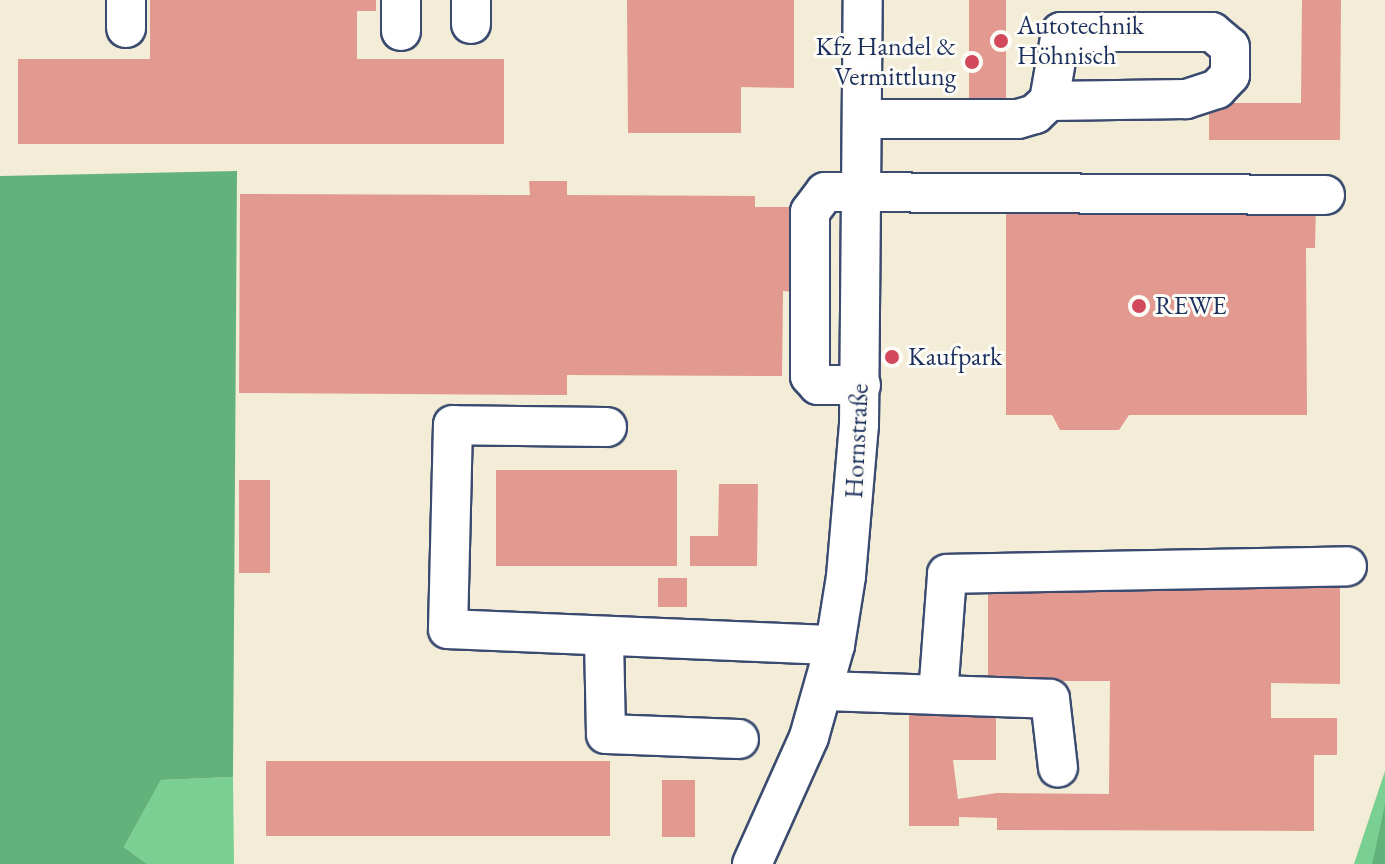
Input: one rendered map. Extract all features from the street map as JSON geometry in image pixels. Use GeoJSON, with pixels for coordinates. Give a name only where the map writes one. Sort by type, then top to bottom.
{"type":"FeatureCollection","features":[{"type":"Feature","properties":{"kind":"street","name":"Hornstraße"},"geometry":{"type":"LineString","coordinates":[[752,864],[788,793],[823,691],[835,645],[854,510],[861,385],[863,0]]}},
{"type":"Feature","properties":{"kind":"street"},"geometry":{"type":"LineString","coordinates":[[863,119],[1018,119],[1035,114],[1049,101]]}},
{"type":"Feature","properties":{"kind":"street"},"geometry":{"type":"LineString","coordinates":[[861,385],[818,385],[810,376],[810,212],[825,192],[1325,195]]}},
{"type":"Feature","properties":{"kind":"street"},"geometry":{"type":"LineString","coordinates":[[607,427],[453,425],[448,629],[604,639],[835,645]]}},
{"type":"Feature","properties":{"kind":"street"},"geometry":{"type":"LineString","coordinates":[[938,695],[947,574],[1347,566]]}},
{"type":"Feature","properties":{"kind":"street"},"geometry":{"type":"LineString","coordinates":[[604,639],[606,734],[739,739]]}},
{"type":"Feature","properties":{"kind":"street"},"geometry":{"type":"LineString","coordinates":[[823,691],[1050,699],[1058,768]]}},
{"type":"Feature","properties":{"kind":"green space"},"geometry":{"type":"Polygon","coordinates":[[[237,171],[233,777],[161,780],[124,847],[147,864],[0,864],[0,176],[237,171]]]}},
{"type":"Feature","properties":{"kind":"green space"},"geometry":{"type":"Polygon","coordinates":[[[1385,771],[1385,864],[1354,864],[1385,771]]]}},
{"type":"Feature","properties":{"kind":"green space"},"geometry":{"type":"Polygon","coordinates":[[[233,777],[234,864],[147,864],[124,847],[161,780],[233,777]]]}},
{"type":"Feature","properties":{"kind":"green space"},"geometry":{"type":"Polygon","coordinates":[[[1385,804],[1385,864],[1372,864],[1375,851],[1385,804]]]}},
{"type":"Feature","properties":{"kind":"building"},"geometry":{"type":"Polygon","coordinates":[[[150,0],[376,0],[376,11],[357,11],[357,59],[504,59],[504,144],[18,144],[18,59],[150,59],[150,0]]]}},
{"type":"Feature","properties":{"kind":"building"},"geometry":{"type":"Polygon","coordinates":[[[627,0],[794,0],[794,88],[741,87],[741,133],[628,133],[627,0]]]}},
{"type":"Feature","properties":{"kind":"building"},"geometry":{"type":"Polygon","coordinates":[[[969,0],[1006,0],[1006,98],[969,98],[969,0]]]}},
{"type":"Feature","properties":{"kind":"building"},"geometry":{"type":"Polygon","coordinates":[[[1302,0],[1341,0],[1340,140],[1209,140],[1209,103],[1301,103],[1302,0]]]}},
{"type":"Feature","properties":{"kind":"building"},"geometry":{"type":"Polygon","coordinates":[[[529,181],[567,181],[567,195],[755,196],[755,207],[793,207],[793,292],[783,291],[782,376],[567,375],[567,395],[239,393],[240,194],[530,195],[529,181]]]}},
{"type":"Feature","properties":{"kind":"building"},"geometry":{"type":"Polygon","coordinates":[[[1006,199],[1316,202],[1315,248],[1306,248],[1307,415],[1129,415],[1119,430],[1060,430],[1052,415],[1006,415],[1006,199]]]}},
{"type":"Feature","properties":{"kind":"building"},"geometry":{"type":"Polygon","coordinates":[[[496,470],[677,470],[677,566],[496,566],[496,470]]]}},
{"type":"Feature","properties":{"kind":"building"},"geometry":{"type":"Polygon","coordinates":[[[239,480],[270,480],[270,573],[239,573],[239,480]]]}},
{"type":"Feature","properties":{"kind":"building"},"geometry":{"type":"Polygon","coordinates":[[[719,484],[758,484],[757,566],[690,566],[690,536],[718,536],[719,484]]]}},
{"type":"Feature","properties":{"kind":"building"},"geometry":{"type":"Polygon","coordinates":[[[658,578],[687,578],[687,607],[658,607],[658,578]]]}},
{"type":"Feature","properties":{"kind":"building"},"geometry":{"type":"Polygon","coordinates":[[[1271,580],[1340,581],[1340,684],[1271,683],[1271,718],[1337,718],[1337,755],[1314,755],[1314,831],[997,830],[997,818],[959,817],[959,826],[909,826],[909,715],[996,715],[996,760],[953,760],[958,799],[997,793],[1109,794],[1110,681],[988,681],[988,588],[1271,589],[1271,580]]]}},
{"type":"Feature","properties":{"kind":"building"},"geometry":{"type":"Polygon","coordinates":[[[266,761],[610,761],[610,836],[266,836],[266,761]]]}},
{"type":"Feature","properties":{"kind":"building"},"geometry":{"type":"Polygon","coordinates":[[[662,780],[695,780],[695,837],[662,837],[662,780]]]}},
{"type":"Feature","properties":{"kind":"place","name":"Autotechnik Höhnisch"},"geometry":{"type":"Point","coordinates":[1001,41]}},
{"type":"Feature","properties":{"kind":"place","name":"Kfz Handel & Vermittlung"},"geometry":{"type":"Point","coordinates":[972,62]}},
{"type":"Feature","properties":{"kind":"place","name":"REWE"},"geometry":{"type":"Point","coordinates":[1139,306]}},
{"type":"Feature","properties":{"kind":"place","name":"Kaufpark"},"geometry":{"type":"Point","coordinates":[892,357]}}]}
